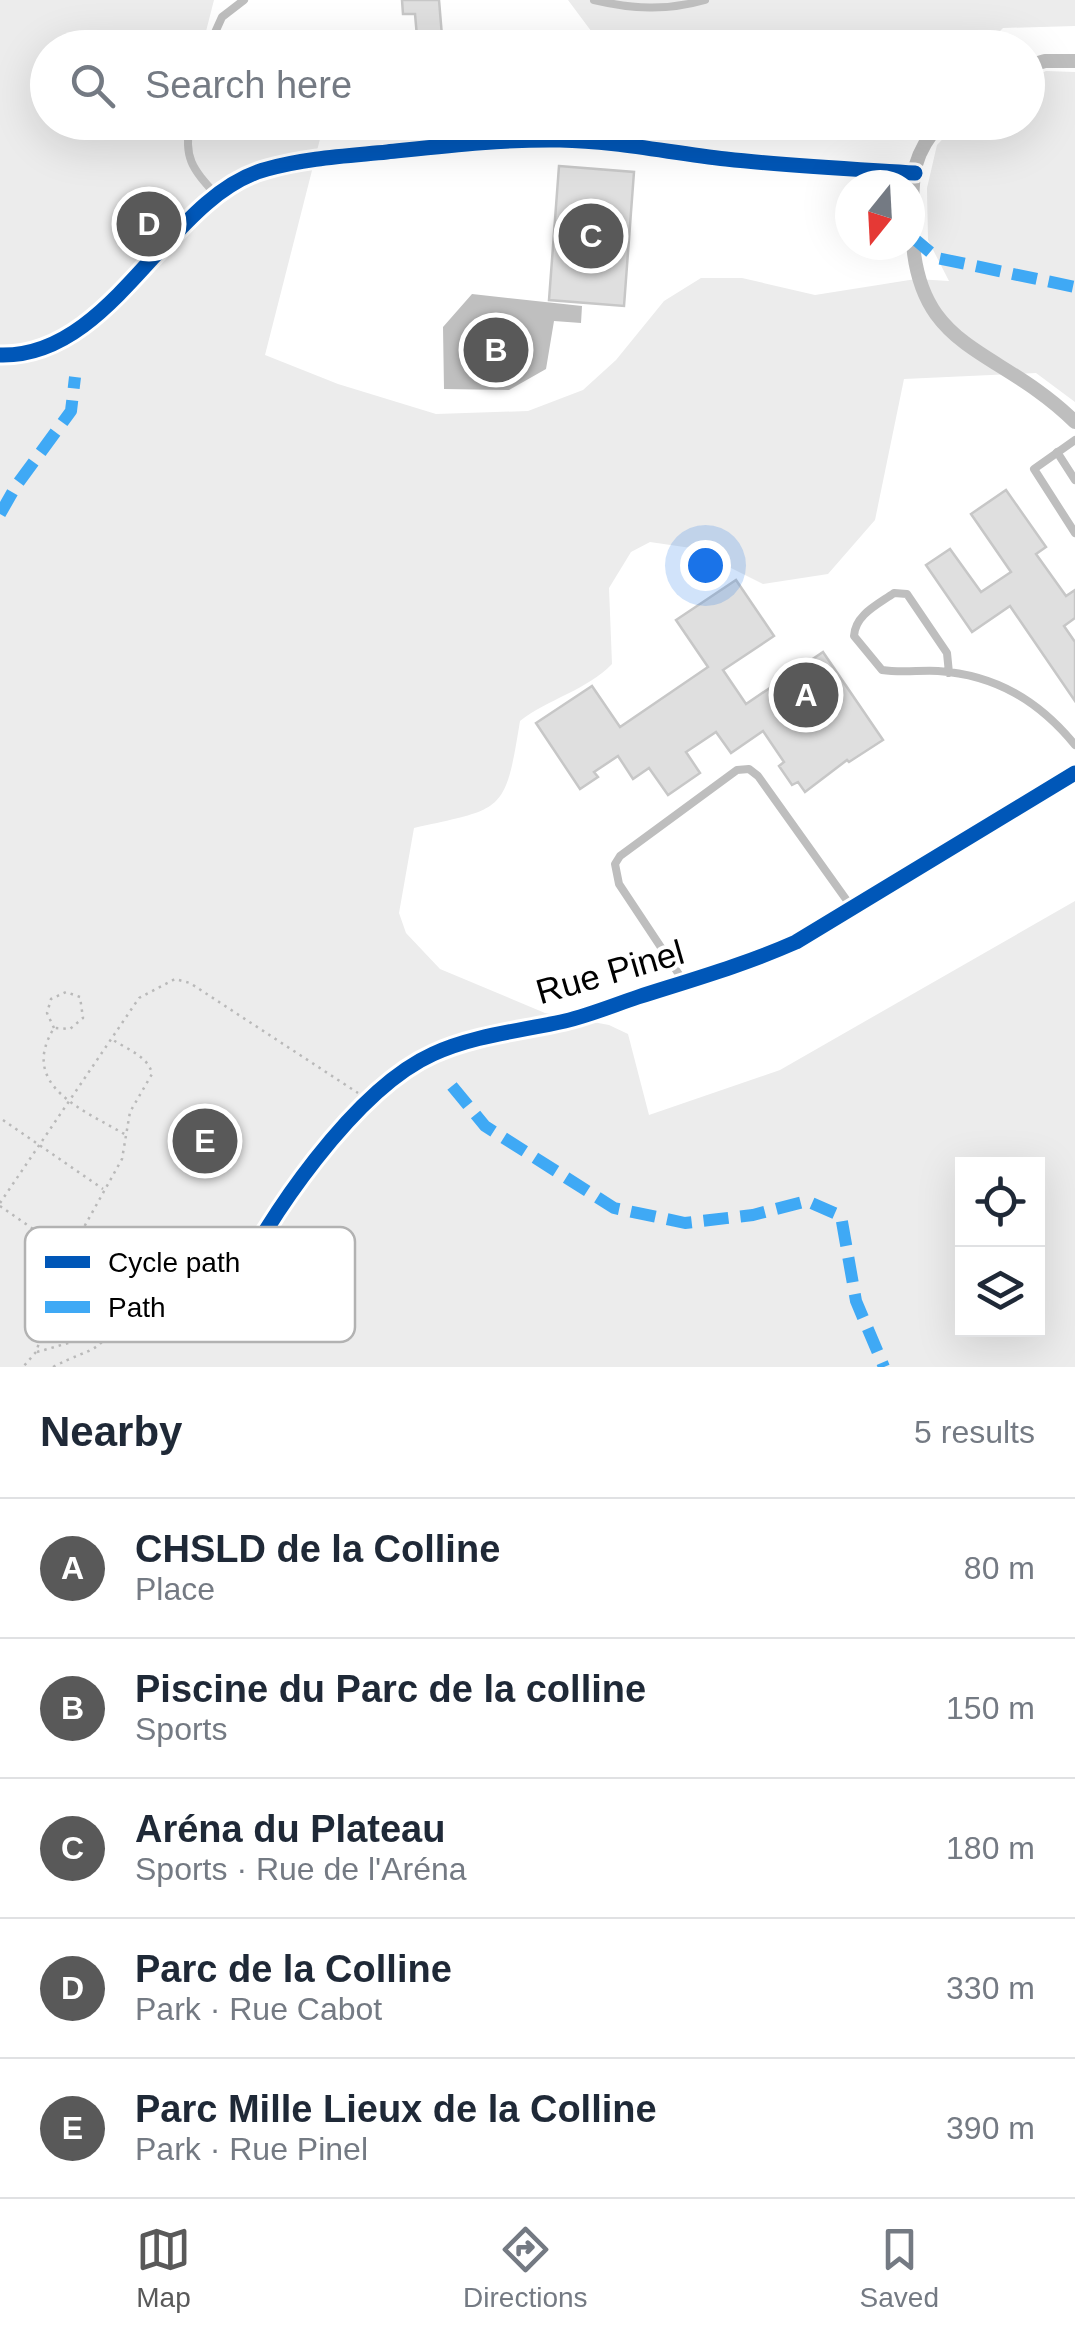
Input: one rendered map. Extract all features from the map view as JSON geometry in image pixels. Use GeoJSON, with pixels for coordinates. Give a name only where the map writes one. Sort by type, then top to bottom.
{"type":"FeatureCollection","features":[{"type":"Feature","properties":{"kind":"street"},"geometry":{"type":"LineString","coordinates":[[1045,61],[1075,61]]}},
{"type":"Feature","properties":{"kind":"street"},"geometry":{"type":"LineString","coordinates":[[0,355],[30,353],[66,335],[105,308],[151,264],[176,232],[217,196],[235,182],[264,170],[348,154],[565,140],[727,159],[886,170]]}},
{"type":"Feature","properties":{"kind":"street"},"geometry":{"type":"LineString","coordinates":[[915,170],[914,161],[926,140]]}},
{"type":"Feature","properties":{"kind":"street"},"geometry":{"type":"LineString","coordinates":[[914,260],[916,280],[929,305],[960,341],[1040,390],[1075,422]]}},
{"type":"Feature","properties":{"kind":"street","name":"Rue Pinel"},"geometry":{"type":"LineString","coordinates":[[266,1227],[368,1099],[401,1072],[434,1053],[486,1036],[568,1020],[752,961],[796,942],[1075,773]]}},
{"type":"Feature","properties":{"kind":"lane"},"geometry":{"type":"LineString","coordinates":[[216,30],[222,17],[244,0]]}},
{"type":"Feature","properties":{"kind":"lane"},"geometry":{"type":"LineString","coordinates":[[594,0],[647,8],[678,8],[705,0]]}},
{"type":"Feature","properties":{"kind":"lane"},"geometry":{"type":"LineString","coordinates":[[187,140],[194,170],[217,196]]}},
{"type":"Feature","properties":{"kind":"lane"},"geometry":{"type":"LineString","coordinates":[[1075,440],[1034,468],[1075,533]]}},
{"type":"Feature","properties":{"kind":"lane"},"geometry":{"type":"LineString","coordinates":[[1057,452],[1075,480]]}},
{"type":"Feature","properties":{"kind":"lane"},"geometry":{"type":"LineString","coordinates":[[948,672],[947,653],[908,594],[894,593],[855,626],[854,636],[882,670],[976,677],[1022,696],[1055,721],[1075,745]]}},
{"type":"Feature","properties":{"kind":"lane"},"geometry":{"type":"LineString","coordinates":[[684,983],[619,884],[615,864],[620,856],[738,770],[749,769],[758,776],[853,909]]}},
{"type":"Feature","properties":{"kind":"path"},"geometry":{"type":"LineString","coordinates":[[32,1227],[0,1204],[140,998],[174,979],[190,983],[368,1099]]}},
{"type":"Feature","properties":{"kind":"path"},"geometry":{"type":"LineString","coordinates":[[54,1028],[62,1030],[83,1018],[80,997],[66,992],[51,1000],[47,1013],[54,1028],[43,1053],[43,1072],[70,1101],[127,1136]]}},
{"type":"Feature","properties":{"kind":"path"},"geometry":{"type":"LineString","coordinates":[[84,1227],[122,1159],[130,1112],[152,1074],[142,1058],[112,1039]]}},
{"type":"Feature","properties":{"kind":"path"},"geometry":{"type":"LineString","coordinates":[[3,1120],[104,1190]]}},
{"type":"Feature","properties":{"kind":"path"},"geometry":{"type":"LineString","coordinates":[[23,1367],[39,1342]]}},
{"type":"Feature","properties":{"kind":"path"},"geometry":{"type":"LineString","coordinates":[[36,1352],[72,1342]]}},
{"type":"Feature","properties":{"kind":"path"},"geometry":{"type":"LineString","coordinates":[[53,1367],[91,1352],[102,1342]]}},
{"type":"Feature","properties":{"kind":"shaded area"},"geometry":{"type":"Polygon","coordinates":[[[0,0],[214,0],[206,30],[30,30],[30,140],[320,140],[265,355],[338,384],[436,414],[528,411],[583,390],[616,360],[664,301],[701,278],[742,278],[815,295],[916,279],[949,281],[928,240],[927,188],[937,145],[942,140],[1045,140],[1045,71],[1075,72],[1075,402],[1036,373],[904,379],[875,520],[828,574],[763,584],[691,548],[650,542],[631,552],[609,588],[612,664],[591,681],[520,721],[510,774],[495,802],[466,816],[414,828],[399,913],[406,933],[440,969],[545,1013],[609,1025],[628,1034],[649,1115],[780,1070],[1075,901],[1075,1367],[0,1367],[0,0]]]}},
{"type":"Feature","properties":{"kind":"shaded area"},"geometry":{"type":"Polygon","coordinates":[[[568,0],[1075,0],[1075,26],[1001,30],[590,30],[568,0]]]}},
{"type":"Feature","properties":{"kind":"shaded area"},"geometry":{"type":"Polygon","coordinates":[[[472,294],[582,306],[581,323],[554,321],[546,369],[509,390],[444,389],[443,327],[472,294]]]}},
{"type":"Feature","properties":{"kind":"building"},"geometry":{"type":"Polygon","coordinates":[[[402,0],[439,0],[442,30],[416,30],[415,14],[403,14],[402,0]]]}},
{"type":"Feature","properties":{"kind":"building"},"geometry":{"type":"Polygon","coordinates":[[[559,166],[634,172],[624,306],[549,300],[559,166]]]}},
{"type":"Feature","properties":{"kind":"building"},"geometry":{"type":"Polygon","coordinates":[[[1006,490],[1046,547],[1036,554],[1066,596],[1075,590],[1075,618],[1064,626],[1075,642],[1075,701],[1010,606],[972,632],[926,565],[950,549],[981,592],[1011,572],[971,514],[1006,490]]]}},
{"type":"Feature","properties":{"kind":"building"},"geometry":{"type":"Polygon","coordinates":[[[736,580],[774,636],[723,670],[746,704],[823,652],[883,740],[847,760],[805,792],[798,782],[792,785],[779,766],[784,762],[763,731],[731,753],[716,732],[686,752],[700,773],[668,795],[649,768],[633,779],[618,756],[594,772],[598,777],[580,789],[536,723],[592,686],[620,727],[708,667],[676,620],[736,580]]]}},
{"type":"Feature","properties":{"kind":"marked path"},"geometry":{"type":"LineString","coordinates":[[925,248],[937,258],[1075,287]]}},
{"type":"Feature","properties":{"kind":"marked path"},"geometry":{"type":"LineString","coordinates":[[0,514],[71,411],[75,377]]}},
{"type":"Feature","properties":{"kind":"marked path"},"geometry":{"type":"LineString","coordinates":[[452,1086],[485,1126],[614,1208],[685,1223],[753,1215],[807,1201],[841,1216],[856,1301],[884,1367]]}},
{"type":"Feature","properties":{"kind":"cycle path"},"geometry":{"type":"LineString","coordinates":[[0,355],[40,349],[76,331],[108,304],[200,209],[232,185],[267,169],[296,162],[473,143],[560,140],[705,157],[874,170]]}},
{"type":"Feature","properties":{"kind":"cycle path"},"geometry":{"type":"LineString","coordinates":[[268,1227],[344,1126],[403,1071],[433,1054],[465,1042],[584,1016],[796,942],[1075,773]]}},
{"type":"Feature","properties":{"kind":"place","name":"Parc de la Colline"},"geometry":{"type":"Point","coordinates":[149,224]}},
{"type":"Feature","properties":{"kind":"place","name":"Aréna du Plateau"},"geometry":{"type":"Point","coordinates":[591,236]}},
{"type":"Feature","properties":{"kind":"place","name":"Piscine du Parc de la colline"},"geometry":{"type":"Point","coordinates":[496,350]}},
{"type":"Feature","properties":{"kind":"place","name":"CHSLD de la Colline"},"geometry":{"type":"Point","coordinates":[806,695]}},
{"type":"Feature","properties":{"kind":"place","name":"Parc Mille Lieux de la Colline"},"geometry":{"type":"Point","coordinates":[205,1141]}}]}
